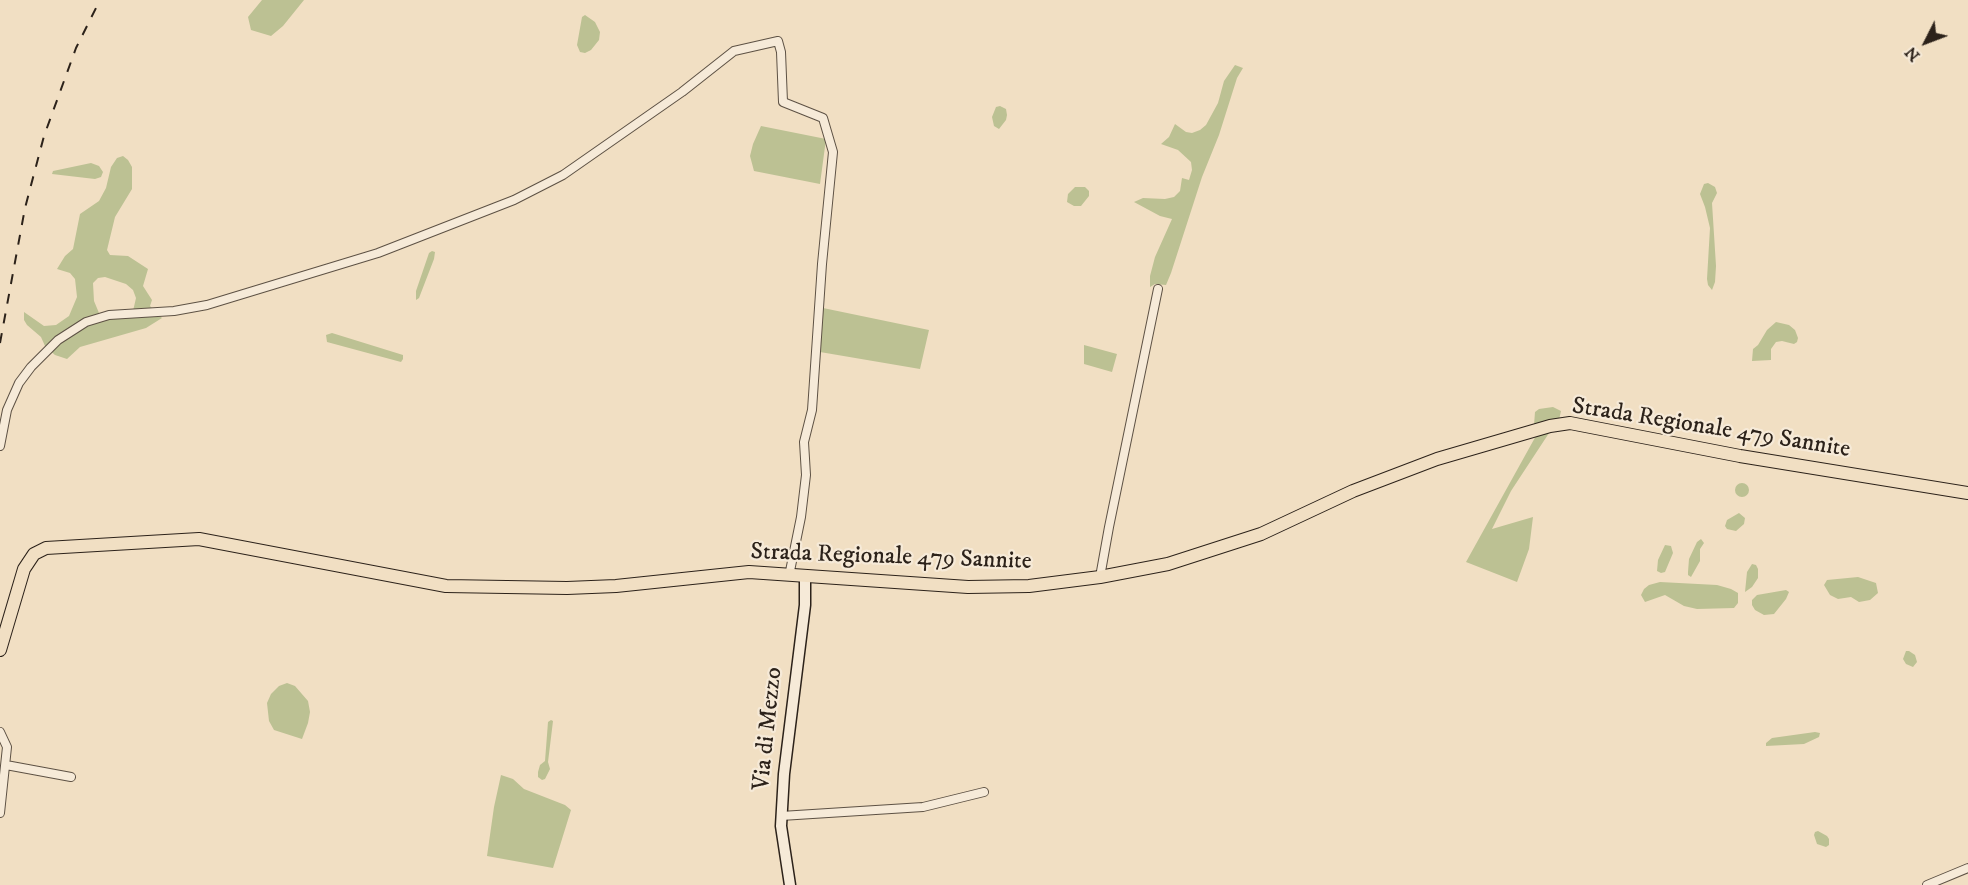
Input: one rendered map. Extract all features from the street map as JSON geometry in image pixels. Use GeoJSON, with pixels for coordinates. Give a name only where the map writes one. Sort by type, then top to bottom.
{"type":"FeatureCollection","features":[{"type":"Feature","properties":{"kind":"main road","name":"Strada Regionale 479 Sannite"},"geometry":{"type":"LineString","coordinates":[[0,650],[24,569],[34,554],[46,548],[199,539],[446,586],[567,588],[615,586],[749,572],[968,587],[1029,586],[1100,577],[1168,564],[1250,538],[1386,477],[1437,459],[1550,426],[1570,423],[1740,456],[1968,493]]}},
{"type":"Feature","properties":{"kind":"main road","name":"Via di Mezzo"},"geometry":{"type":"LineString","coordinates":[[790,885],[781,816],[784,774],[806,605],[805,577]]}},
{"type":"Feature","properties":{"kind":"street"},"geometry":{"type":"LineString","coordinates":[[0,446],[7,410],[19,383],[31,367],[58,340],[86,322],[101,316],[174,311],[207,305],[378,253],[514,200],[563,175],[682,92],[734,51],[778,40],[782,52],[783,102],[823,118],[833,152],[822,264],[812,410],[804,442],[806,475],[801,517],[789,576]]}},
{"type":"Feature","properties":{"kind":"street"},"geometry":{"type":"LineString","coordinates":[[1100,577],[1158,289]]}},
{"type":"Feature","properties":{"kind":"street"},"geometry":{"type":"LineString","coordinates":[[0,732],[6,743],[6,765],[0,813]]}},
{"type":"Feature","properties":{"kind":"street"},"geometry":{"type":"LineString","coordinates":[[6,765],[71,777]]}},
{"type":"Feature","properties":{"kind":"street"},"geometry":{"type":"LineString","coordinates":[[781,816],[923,807],[984,792]]}},
{"type":"Feature","properties":{"kind":"street"},"geometry":{"type":"LineString","coordinates":[[1927,885],[1968,868]]}},
{"type":"Feature","properties":{"kind":"green space"},"geometry":{"type":"Polygon","coordinates":[[[262,0],[304,0],[283,26],[271,36],[251,30],[248,17],[262,0]]]}},
{"type":"Feature","properties":{"kind":"green space"},"geometry":{"type":"Polygon","coordinates":[[[585,15],[595,22],[600,32],[599,40],[591,50],[585,53],[580,52],[577,45],[582,17],[585,15]]]}},
{"type":"Feature","properties":{"kind":"green space"},"geometry":{"type":"Polygon","coordinates":[[[1235,65],[1243,68],[1237,78],[1219,135],[1202,177],[1171,273],[1166,285],[1155,284],[1150,287],[1150,276],[1155,257],[1172,219],[1160,216],[1134,202],[1143,198],[1174,197],[1180,191],[1182,178],[1189,180],[1192,170],[1191,162],[1178,150],[1161,144],[1169,137],[1175,124],[1186,132],[1192,133],[1206,125],[1218,103],[1224,81],[1235,65]]]}},
{"type":"Feature","properties":{"kind":"green space"},"geometry":{"type":"Polygon","coordinates":[[[996,107],[1006,109],[1007,115],[999,129],[994,126],[992,117],[996,107]]]}},
{"type":"Feature","properties":{"kind":"green space"},"geometry":{"type":"Polygon","coordinates":[[[761,126],[826,139],[820,184],[754,171],[750,156],[761,126]]]}},
{"type":"Feature","properties":{"kind":"green space"},"geometry":{"type":"Polygon","coordinates":[[[123,156],[132,167],[132,189],[115,217],[107,250],[110,255],[128,256],[148,269],[143,286],[152,300],[150,306],[162,318],[146,328],[80,347],[67,359],[55,355],[45,346],[41,337],[27,325],[24,312],[44,326],[56,325],[69,316],[77,297],[75,279],[70,273],[57,269],[65,256],[73,249],[80,214],[99,201],[106,188],[111,167],[117,158],[123,156]],[[105,277],[98,278],[93,283],[94,301],[99,313],[133,311],[136,298],[133,290],[126,284],[105,277]]]}},
{"type":"Feature","properties":{"kind":"green space"},"geometry":{"type":"Polygon","coordinates":[[[91,163],[99,166],[103,172],[101,177],[95,179],[52,174],[53,171],[91,163]]]}},
{"type":"Feature","properties":{"kind":"green space"},"geometry":{"type":"Polygon","coordinates":[[[1708,183],[1715,187],[1717,193],[1712,203],[1716,266],[1712,290],[1707,279],[1710,228],[1700,194],[1704,184],[1708,183]]]}},
{"type":"Feature","properties":{"kind":"green space"},"geometry":{"type":"Polygon","coordinates":[[[1075,187],[1085,187],[1089,191],[1089,196],[1081,206],[1074,206],[1067,202],[1068,194],[1075,187]]]}},
{"type":"Feature","properties":{"kind":"green space"},"geometry":{"type":"Polygon","coordinates":[[[435,252],[434,259],[419,298],[416,300],[416,291],[429,253],[435,252]]]}},
{"type":"Feature","properties":{"kind":"green space"},"geometry":{"type":"Polygon","coordinates":[[[823,308],[929,330],[920,369],[820,352],[823,308]]]}},
{"type":"Feature","properties":{"kind":"green space"},"geometry":{"type":"Polygon","coordinates":[[[1776,322],[1789,325],[1795,330],[1797,342],[1794,344],[1776,342],[1771,349],[1771,360],[1752,361],[1753,349],[1776,322]]]}},
{"type":"Feature","properties":{"kind":"green space"},"geometry":{"type":"Polygon","coordinates":[[[332,333],[403,355],[403,359],[401,362],[327,342],[326,335],[332,333]]]}},
{"type":"Feature","properties":{"kind":"green space"},"geometry":{"type":"Polygon","coordinates":[[[1084,345],[1117,354],[1112,372],[1084,364],[1084,345]]]}},
{"type":"Feature","properties":{"kind":"green space"},"geometry":{"type":"Polygon","coordinates":[[[1553,407],[1561,411],[1559,420],[1534,425],[1535,412],[1539,409],[1553,407]]]}},
{"type":"Feature","properties":{"kind":"green space"},"geometry":{"type":"Polygon","coordinates":[[[1551,430],[1511,491],[1492,529],[1533,517],[1529,549],[1517,582],[1466,562],[1537,434],[1551,430]]]}},
{"type":"Feature","properties":{"kind":"green space"},"geometry":{"type":"Polygon","coordinates":[[[1739,483],[1745,483],[1749,490],[1745,497],[1739,497],[1735,493],[1735,487],[1739,483]]]}},
{"type":"Feature","properties":{"kind":"green space"},"geometry":{"type":"Polygon","coordinates":[[[1739,513],[1745,518],[1744,524],[1736,531],[1727,529],[1725,526],[1727,520],[1739,513]]]}},
{"type":"Feature","properties":{"kind":"green space"},"geometry":{"type":"Polygon","coordinates":[[[1701,539],[1704,543],[1700,549],[1700,561],[1691,577],[1688,575],[1689,559],[1697,542],[1701,539]]]}},
{"type":"Feature","properties":{"kind":"green space"},"geometry":{"type":"Polygon","coordinates":[[[1665,545],[1671,546],[1673,553],[1665,572],[1661,573],[1657,571],[1658,560],[1665,545]]]}},
{"type":"Feature","properties":{"kind":"green space"},"geometry":{"type":"Polygon","coordinates":[[[1752,564],[1758,569],[1758,578],[1745,592],[1747,572],[1752,564]]]}},
{"type":"Feature","properties":{"kind":"green space"},"geometry":{"type":"Polygon","coordinates":[[[1858,577],[1876,583],[1878,593],[1870,600],[1859,602],[1851,597],[1838,599],[1830,595],[1824,585],[1827,580],[1858,577]]]}},
{"type":"Feature","properties":{"kind":"green space"},"geometry":{"type":"Polygon","coordinates":[[[1660,582],[1717,585],[1738,593],[1738,603],[1734,608],[1697,609],[1684,606],[1665,595],[1645,602],[1641,595],[1644,589],[1660,582]]]}},
{"type":"Feature","properties":{"kind":"green space"},"geometry":{"type":"Polygon","coordinates":[[[1786,590],[1789,592],[1786,599],[1774,614],[1764,615],[1755,610],[1752,605],[1752,600],[1757,595],[1786,590]]]}},
{"type":"Feature","properties":{"kind":"green space"},"geometry":{"type":"Polygon","coordinates":[[[1906,651],[1915,655],[1917,662],[1913,667],[1906,664],[1903,659],[1906,651]]]}},
{"type":"Feature","properties":{"kind":"green space"},"geometry":{"type":"Polygon","coordinates":[[[287,683],[295,686],[308,701],[310,712],[302,739],[274,730],[269,721],[267,703],[271,694],[279,686],[287,683]]]}},
{"type":"Feature","properties":{"kind":"green space"},"geometry":{"type":"Polygon","coordinates":[[[553,721],[548,762],[550,769],[545,779],[542,780],[538,777],[538,772],[540,765],[545,761],[548,722],[553,721]]]}},
{"type":"Feature","properties":{"kind":"green space"},"geometry":{"type":"Polygon","coordinates":[[[1820,733],[1819,737],[1804,744],[1766,746],[1772,738],[1820,733]]]}},
{"type":"Feature","properties":{"kind":"green space"},"geometry":{"type":"Polygon","coordinates":[[[501,775],[513,779],[524,789],[565,805],[571,810],[553,868],[487,856],[501,775]]]}},
{"type":"Feature","properties":{"kind":"green space"},"geometry":{"type":"Polygon","coordinates":[[[1818,831],[1829,839],[1829,845],[1826,847],[1817,844],[1814,835],[1818,831]]]}},
{"type":"Feature","properties":{"kind":"railway"},"geometry":{"type":"LineString","coordinates":[[0,343],[25,208],[44,136],[76,48],[100,0]]}}]}
